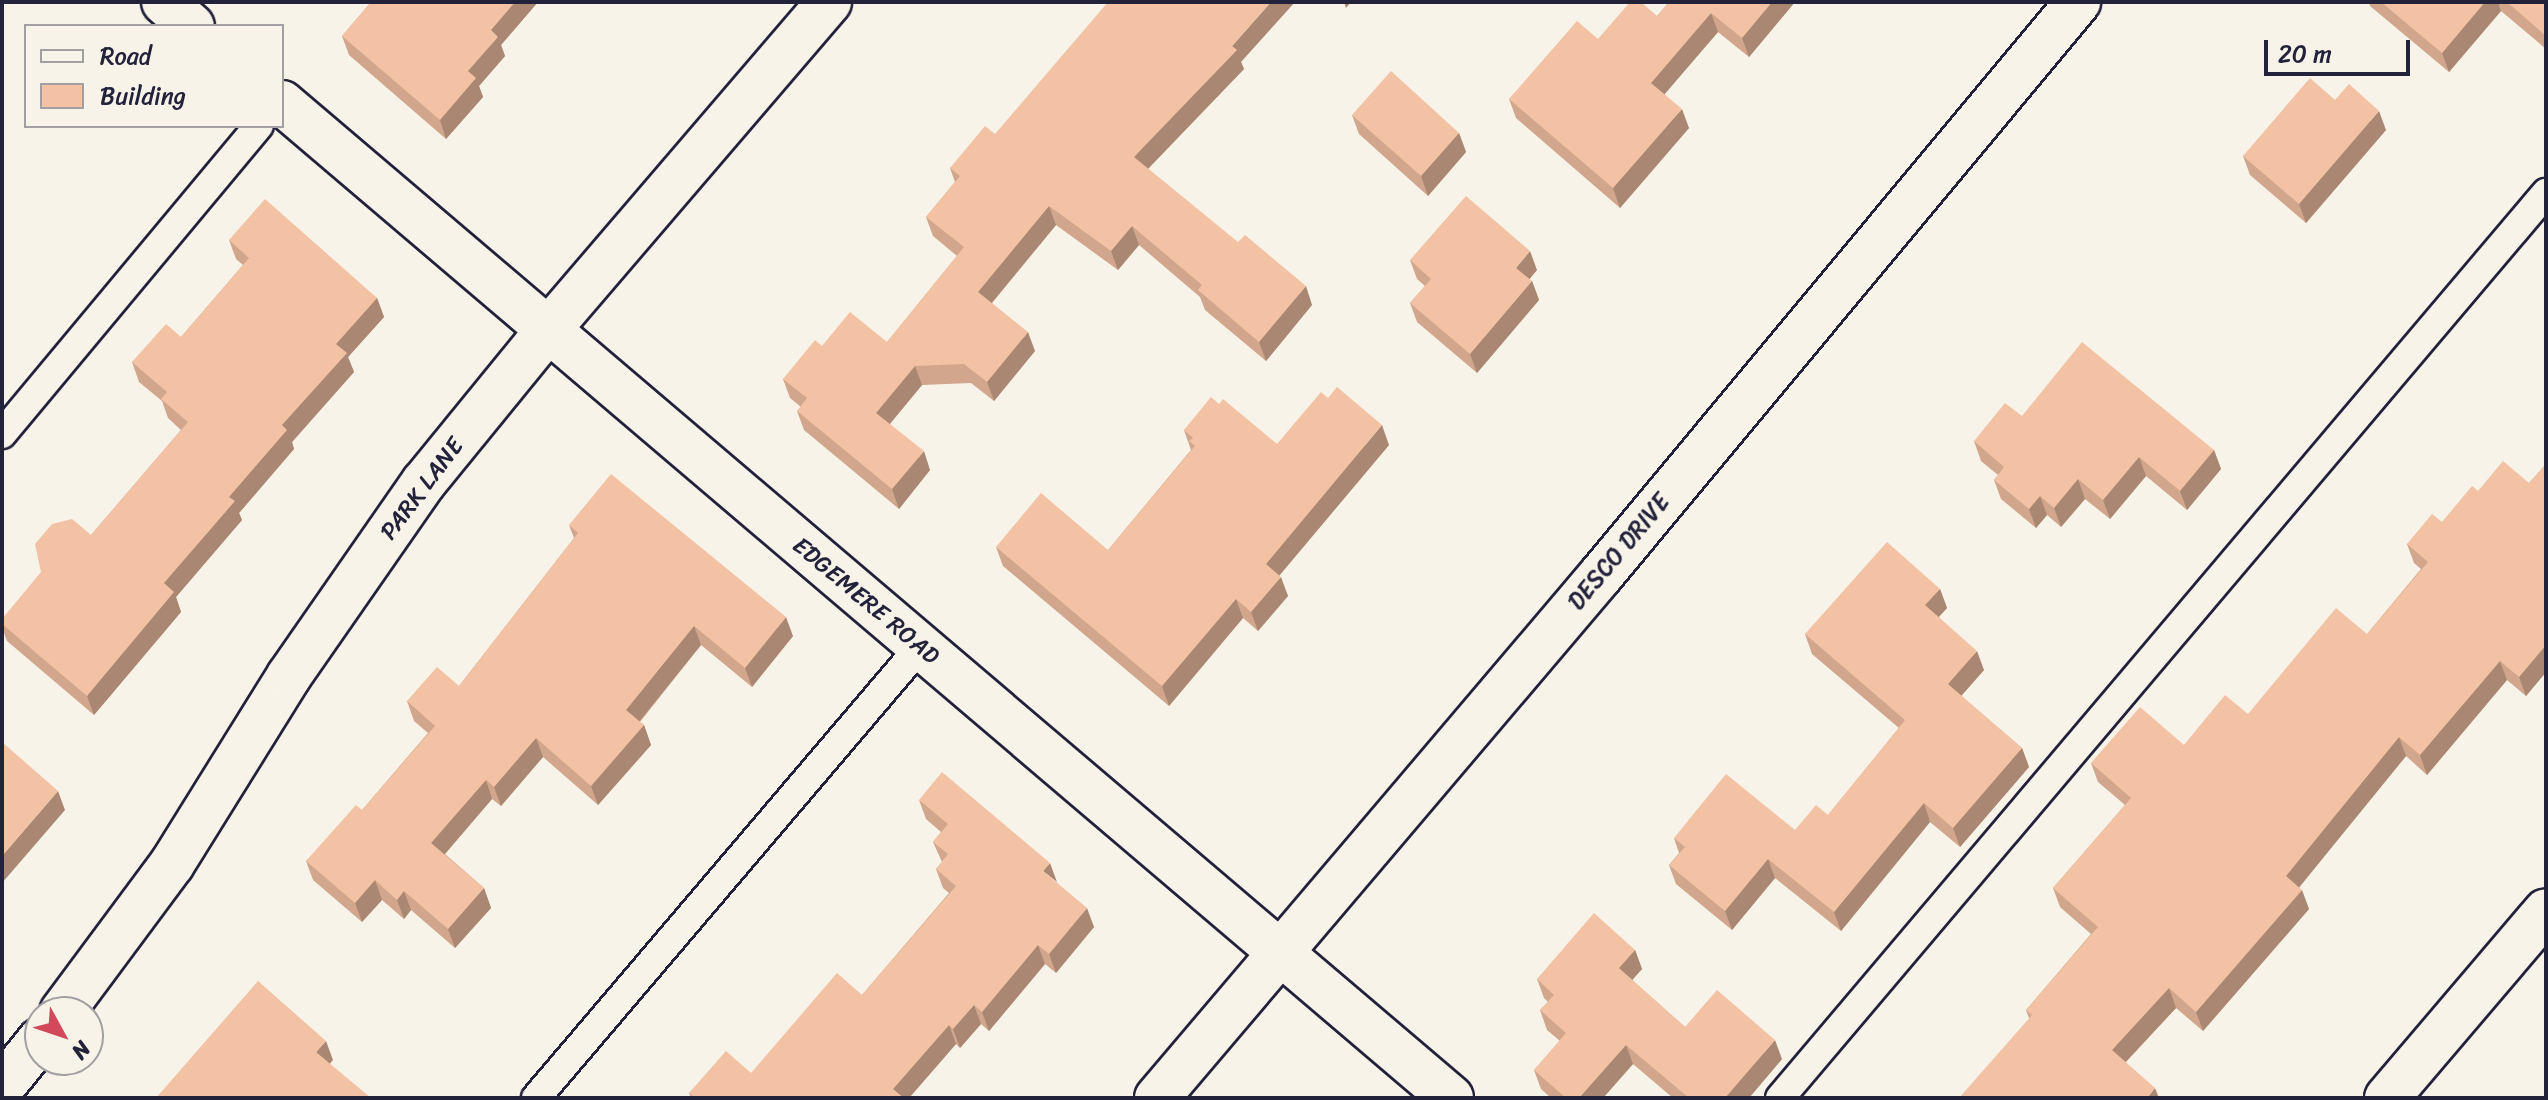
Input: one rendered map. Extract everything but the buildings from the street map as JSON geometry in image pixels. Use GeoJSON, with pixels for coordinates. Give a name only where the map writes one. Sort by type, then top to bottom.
{"type":"FeatureCollection","features":[{"type":"Feature","properties":{"kind":"street"},"geometry":{"type":"LineString","coordinates":[[164,2],[190,24]]}},
{"type":"Feature","properties":{"kind":"street","name":"PARK LANE"},"geometry":{"type":"LineString","coordinates":[[74,996],[172,864],[289,676],[424,482],[548,330],[829,2]]}},
{"type":"Feature","properties":{"kind":"street","name":"DESCO DRIVE"},"geometry":{"type":"LineString","coordinates":[[1157,1098],[2078,2]]}},
{"type":"Feature","properties":{"kind":"street","name":"EDGEMERE ROAD"},"geometry":{"type":"LineString","coordinates":[[284,105],[1451,1098]]}},
{"type":"Feature","properties":{"kind":"street"},"geometry":{"type":"LineString","coordinates":[[2387,1098],[2546,911]]}},
{"type":"Feature","properties":{"kind":"street"},"geometry":{"type":"LineString","coordinates":[[2,1087],[24,1060]]}},
{"type":"Feature","properties":{"kind":"lane"},"geometry":{"type":"LineString","coordinates":[[2,434],[257,128]]}},
{"type":"Feature","properties":{"kind":"lane"},"geometry":{"type":"LineString","coordinates":[[1780,1098],[2546,193]]}},
{"type":"Feature","properties":{"kind":"lane"},"geometry":{"type":"LineString","coordinates":[[536,1098],[920,647]]}}]}
